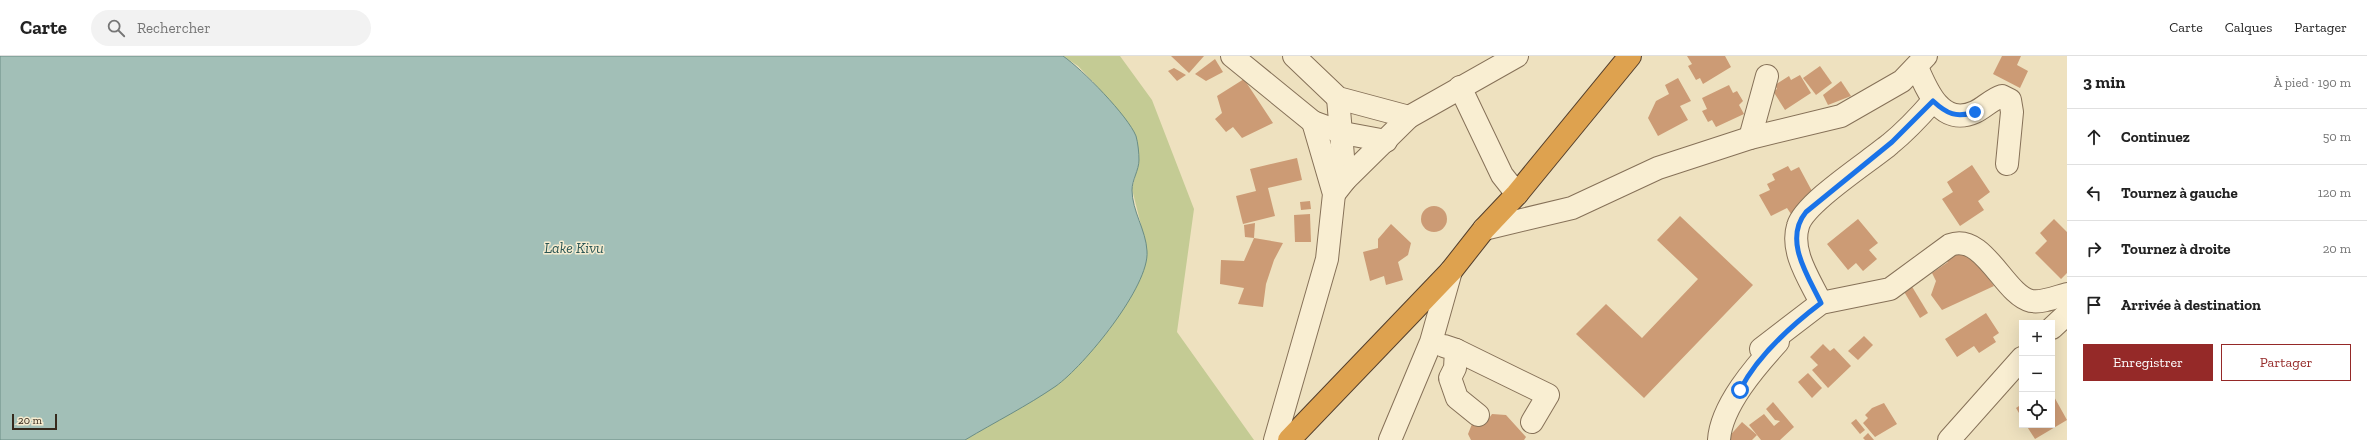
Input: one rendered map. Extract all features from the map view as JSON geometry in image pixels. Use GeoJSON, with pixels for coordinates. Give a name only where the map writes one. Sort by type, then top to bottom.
{"type":"FeatureCollection","features":[{"type":"Feature","properties":{"kind":"highway"},"geometry":{"type":"LineString","coordinates":[[1289,440],[1451,271],[1484,229],[1517,194],[1630,56]]}},
{"type":"Feature","properties":{"kind":"street"},"geometry":{"type":"LineString","coordinates":[[1232,56],[1312,122],[1343,133],[1386,141]]}},
{"type":"Feature","properties":{"kind":"street"},"geometry":{"type":"LineString","coordinates":[[1294,56],[1338,98],[1409,117]]}},
{"type":"Feature","properties":{"kind":"street"},"geometry":{"type":"LineString","coordinates":[[1339,187],[1409,117],[1517,56]]}},
{"type":"Feature","properties":{"kind":"street"},"geometry":{"type":"LineString","coordinates":[[1484,229],[1572,208],[1658,168],[1750,138],[1841,116],[1902,81],[1921,62],[1933,101],[1949,114],[1956,116],[1975,112],[1998,97],[2008,98],[2012,112],[2007,164]]}},
{"type":"Feature","properties":{"kind":"street"},"geometry":{"type":"LineString","coordinates":[[1750,138],[1767,76]]}},
{"type":"Feature","properties":{"kind":"street"},"geometry":{"type":"LineString","coordinates":[[1460,88],[1502,175],[1517,194]]}},
{"type":"Feature","properties":{"kind":"street"},"geometry":{"type":"LineString","coordinates":[[1275,440],[1327,259],[1339,187],[1343,133],[1338,98]]}},
{"type":"Feature","properties":{"kind":"street"},"geometry":{"type":"LineString","coordinates":[[1821,303],[1800,259],[1797,240],[1797,227],[1801,218],[1841,182],[1892,142],[1933,101]]}},
{"type":"Feature","properties":{"kind":"street"},"geometry":{"type":"LineString","coordinates":[[1312,122],[1339,187]]}},
{"type":"Feature","properties":{"kind":"street"},"geometry":{"type":"LineString","coordinates":[[1761,349],[1821,303],[1890,290],[1950,245],[1960,241],[1968,244],[1998,270],[2021,297],[2031,301],[2040,301],[2067,294]]}},
{"type":"Feature","properties":{"kind":"street"},"geometry":{"type":"LineString","coordinates":[[1390,440],[1431,342],[1451,271]]}},
{"type":"Feature","properties":{"kind":"street"},"geometry":{"type":"LineString","coordinates":[[2055,325],[2067,314]]}},
{"type":"Feature","properties":{"kind":"street"},"geometry":{"type":"LineString","coordinates":[[1719,440],[1720,428],[1746,377],[1795,322]]}},
{"type":"Feature","properties":{"kind":"street"},"geometry":{"type":"LineString","coordinates":[[1431,342],[1456,350],[1548,395],[1532,422]]}},
{"type":"Feature","properties":{"kind":"street"},"geometry":{"type":"LineString","coordinates":[[1456,350],[1454,368],[1450,378],[1456,398],[1478,415]]}},
{"type":"Feature","properties":{"kind":"street"},"geometry":{"type":"LineString","coordinates":[[1949,440],[2019,361]]}},
{"type":"Feature","properties":{"kind":"green space"},"geometry":{"type":"Polygon","coordinates":[[[1063,56],[1120,56],[1152,100],[1194,209],[1177,332],[1254,440],[965,440],[1057,385],[1110,329],[1141,225],[1132,189],[1139,161],[1136,136],[1095,84],[1078,66],[1063,56]]]}},
{"type":"Feature","properties":{"kind":"water","name":"Lake Kivu"},"geometry":{"type":"Polygon","coordinates":[[[0,56],[1063,56],[1104,93],[1124,117],[1136,136],[1139,160],[1132,190],[1134,205],[1146,243],[1147,251],[1145,266],[1138,284],[1127,304],[1113,324],[1098,344],[1068,376],[1056,386],[1034,400],[965,440],[0,440],[0,56]]]}},
{"type":"Feature","properties":{"kind":"building"},"geometry":{"type":"Polygon","coordinates":[[[1171,56],[1204,56],[1189,73],[1171,56]]]}},
{"type":"Feature","properties":{"kind":"building"},"geometry":{"type":"Polygon","coordinates":[[[1687,56],[1725,56],[1731,67],[1703,84],[1700,78],[1696,80],[1688,66],[1692,64],[1687,56]]]}},
{"type":"Feature","properties":{"kind":"building"},"geometry":{"type":"Polygon","coordinates":[[[2002,56],[2021,56],[2017,65],[2028,71],[2020,88],[1993,74],[2002,56]]]}},
{"type":"Feature","properties":{"kind":"building"},"geometry":{"type":"Polygon","coordinates":[[[1215,59],[1223,72],[1206,81],[1195,74],[1215,59]]]}},
{"type":"Feature","properties":{"kind":"building"},"geometry":{"type":"Polygon","coordinates":[[[1820,66],[1832,83],[1816,95],[1803,78],[1820,66]]]}},
{"type":"Feature","properties":{"kind":"building"},"geometry":{"type":"Polygon","coordinates":[[[1174,68],[1186,75],[1177,81],[1168,71],[1174,68]]]}},
{"type":"Feature","properties":{"kind":"building"},"geometry":{"type":"Polygon","coordinates":[[[1800,75],[1811,93],[1785,110],[1773,91],[1777,89],[1775,85],[1789,76],[1791,80],[1800,75]]]}},
{"type":"Feature","properties":{"kind":"building"},"geometry":{"type":"Polygon","coordinates":[[[1678,78],[1691,101],[1680,106],[1688,120],[1658,136],[1648,118],[1656,101],[1669,94],[1665,85],[1678,78]]]}},
{"type":"Feature","properties":{"kind":"building"},"geometry":{"type":"Polygon","coordinates":[[[1244,79],[1273,123],[1242,138],[1233,127],[1226,132],[1215,119],[1222,113],[1217,96],[1244,79]]]}},
{"type":"Feature","properties":{"kind":"building"},"geometry":{"type":"Polygon","coordinates":[[[1841,81],[1851,96],[1828,105],[1823,95],[1841,81]]]}},
{"type":"Feature","properties":{"kind":"building"},"geometry":{"type":"Polygon","coordinates":[[[1729,85],[1733,93],[1737,91],[1743,101],[1739,105],[1744,114],[1716,127],[1712,120],[1708,122],[1702,111],[1707,109],[1702,98],[1729,85]]]}},
{"type":"Feature","properties":{"kind":"building"},"geometry":{"type":"Polygon","coordinates":[[[1297,158],[1302,180],[1268,188],[1275,216],[1243,224],[1236,196],[1256,191],[1250,169],[1297,158]]]}},
{"type":"Feature","properties":{"kind":"building"},"geometry":{"type":"Polygon","coordinates":[[[1972,165],[1990,192],[1978,201],[1984,210],[1960,226],[1942,199],[1953,192],[1947,182],[1972,165]]]}},
{"type":"Feature","properties":{"kind":"building"},"geometry":{"type":"Polygon","coordinates":[[[1788,166],[1791,171],[1799,167],[1813,193],[1811,203],[1791,214],[1787,208],[1771,216],[1759,195],[1770,190],[1767,184],[1775,180],[1772,174],[1788,166]]]}},
{"type":"Feature","properties":{"kind":"building"},"geometry":{"type":"Polygon","coordinates":[[[1310,201],[1311,209],[1301,210],[1300,202],[1310,201]]]}},
{"type":"Feature","properties":{"kind":"building"},"geometry":{"type":"Polygon","coordinates":[[[1434,206],[1443,210],[1447,219],[1443,228],[1434,232],[1425,228],[1421,219],[1425,210],[1434,206]]]}},
{"type":"Feature","properties":{"kind":"building"},"geometry":{"type":"Polygon","coordinates":[[[1310,214],[1311,242],[1295,242],[1294,215],[1310,214]]]}},
{"type":"Feature","properties":{"kind":"building"},"geometry":{"type":"Polygon","coordinates":[[[1680,216],[1753,285],[1644,398],[1576,334],[1606,304],[1642,338],[1698,279],[1657,240],[1680,216]]]}},
{"type":"Feature","properties":{"kind":"building"},"geometry":{"type":"Polygon","coordinates":[[[1858,219],[1878,243],[1869,250],[1877,259],[1863,271],[1856,263],[1848,270],[1827,244],[1858,219]]]}},
{"type":"Feature","properties":{"kind":"building"},"geometry":{"type":"Polygon","coordinates":[[[2054,219],[2067,232],[2067,273],[2061,279],[2035,253],[2047,241],[2040,233],[2054,219]]]}},
{"type":"Feature","properties":{"kind":"building"},"geometry":{"type":"Polygon","coordinates":[[[1255,223],[1254,238],[1245,237],[1244,225],[1255,223]]]}},
{"type":"Feature","properties":{"kind":"building"},"geometry":{"type":"Polygon","coordinates":[[[1391,224],[1411,243],[1408,255],[1398,262],[1403,280],[1386,285],[1384,276],[1370,281],[1363,252],[1378,248],[1378,239],[1391,224]]]}},
{"type":"Feature","properties":{"kind":"building"},"geometry":{"type":"Polygon","coordinates":[[[1254,238],[1283,243],[1274,260],[1266,284],[1263,307],[1238,304],[1244,288],[1220,284],[1221,260],[1244,261],[1254,238]]]}},
{"type":"Feature","properties":{"kind":"building"},"geometry":{"type":"Polygon","coordinates":[[[1957,247],[1967,257],[1974,256],[1994,286],[1942,310],[1931,295],[1936,281],[1932,273],[1948,262],[1943,257],[1957,247]]]}},
{"type":"Feature","properties":{"kind":"building"},"geometry":{"type":"Polygon","coordinates":[[[1911,285],[1928,313],[1920,318],[1903,290],[1911,285]]]}},
{"type":"Feature","properties":{"kind":"building"},"geometry":{"type":"Polygon","coordinates":[[[1986,313],[1999,333],[1993,337],[1996,342],[1979,353],[1974,346],[1957,357],[1945,339],[1986,313]]]}},
{"type":"Feature","properties":{"kind":"building"},"geometry":{"type":"Polygon","coordinates":[[[1864,336],[1873,345],[1858,360],[1848,351],[1864,336]]]}},
{"type":"Feature","properties":{"kind":"building"},"geometry":{"type":"Polygon","coordinates":[[[1823,344],[1830,351],[1834,348],[1851,366],[1828,388],[1812,370],[1818,365],[1810,357],[1823,344]]]}},
{"type":"Feature","properties":{"kind":"building"},"geometry":{"type":"Polygon","coordinates":[[[1808,373],[1822,388],[1812,398],[1798,382],[1808,373]]]}},
{"type":"Feature","properties":{"kind":"building"},"geometry":{"type":"Polygon","coordinates":[[[2055,398],[2067,420],[2055,427],[2055,398]]]}},
{"type":"Feature","properties":{"kind":"building"},"geometry":{"type":"Polygon","coordinates":[[[1773,402],[1794,427],[1780,440],[1761,440],[1749,425],[1764,414],[1774,426],[1780,421],[1775,420],[1766,409],[1773,402]]]}},
{"type":"Feature","properties":{"kind":"building"},"geometry":{"type":"Polygon","coordinates":[[[1884,403],[1897,424],[1875,437],[1863,423],[1868,418],[1865,415],[1872,408],[1884,403]]]}},
{"type":"Feature","properties":{"kind":"building"},"geometry":{"type":"Polygon","coordinates":[[[2019,406],[2019,413],[2016,408],[2019,406]]]}},
{"type":"Feature","properties":{"kind":"building"},"geometry":{"type":"Polygon","coordinates":[[[1492,414],[1506,415],[1526,437],[1524,440],[1471,440],[1468,434],[1472,424],[1483,418],[1487,421],[1492,414]]]}},
{"type":"Feature","properties":{"kind":"building"},"geometry":{"type":"Polygon","coordinates":[[[1856,419],[1865,430],[1860,434],[1851,423],[1856,419]]]}},
{"type":"Feature","properties":{"kind":"building"},"geometry":{"type":"Polygon","coordinates":[[[1742,422],[1757,435],[1752,440],[1726,440],[1742,422]]]}},
{"type":"Feature","properties":{"kind":"building"},"geometry":{"type":"Polygon","coordinates":[[[2028,428],[2054,428],[2035,439],[2028,428]]]}},
{"type":"Feature","properties":{"kind":"building"},"geometry":{"type":"Polygon","coordinates":[[[1868,433],[1874,440],[1865,440],[1863,438],[1868,433]]]}},
{"type":"Feature","properties":{"kind":"route"},"geometry":{"type":"LineString","coordinates":[[1740,390],[1746,377],[1795,322],[1821,303],[1800,259],[1797,240],[1797,227],[1801,218],[1806,212],[1841,182],[1868,163],[1917,119],[1933,101],[1949,114],[1956,116],[1964,116],[1975,112]]}}]}
